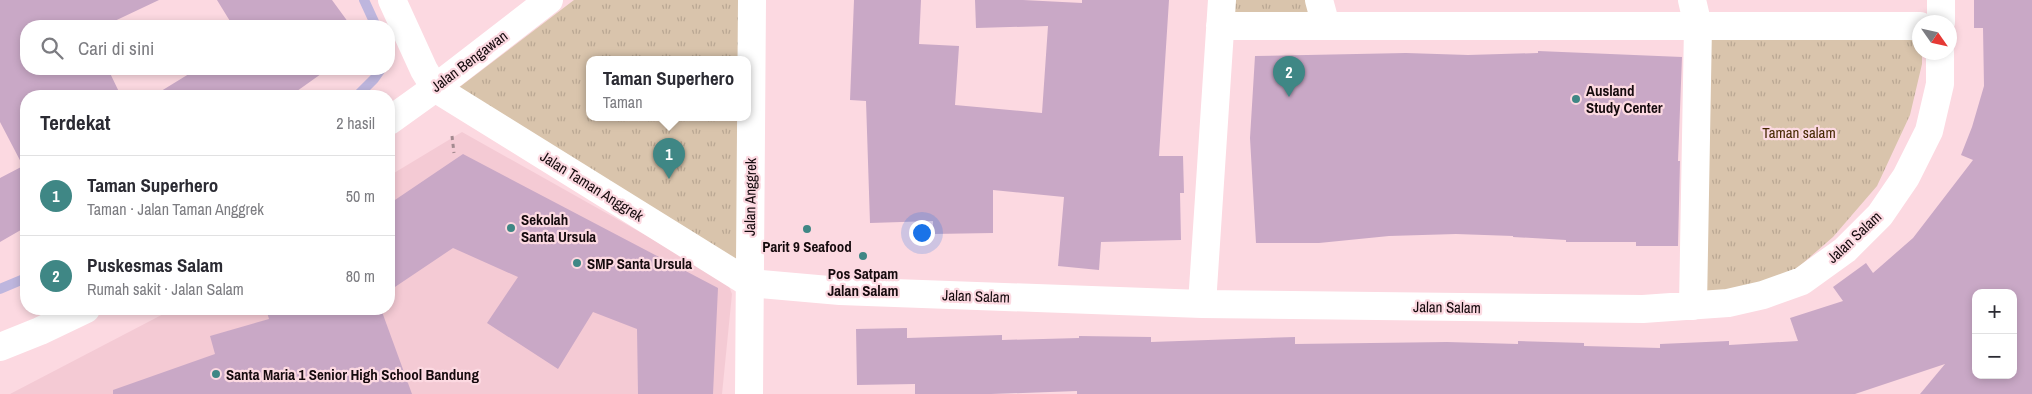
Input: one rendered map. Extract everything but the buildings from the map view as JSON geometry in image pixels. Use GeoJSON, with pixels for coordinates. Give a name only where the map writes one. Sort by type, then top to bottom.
{"type":"FeatureCollection","features":[{"type":"Feature","properties":{"kind":"street"},"geometry":{"type":"LineString","coordinates":[[392,0],[424,70],[435,88]]}},
{"type":"Feature","properties":{"kind":"street","name":"Jalan Bengawan"},"geometry":{"type":"LineString","coordinates":[[395,117],[549,0]]}},
{"type":"Feature","properties":{"kind":"street","name":"Jalan Anggrek"},"geometry":{"type":"LineString","coordinates":[[751,94],[752,0]]}},
{"type":"Feature","properties":{"kind":"street"},"geometry":{"type":"LineString","coordinates":[[1319,0],[1326,26]]}},
{"type":"Feature","properties":{"kind":"street"},"geometry":{"type":"LineString","coordinates":[[1692,0],[1698,26],[1692,306]]}},
{"type":"Feature","properties":{"kind":"street"},"geometry":{"type":"LineString","coordinates":[[1941,0],[1941,15]]}},
{"type":"Feature","properties":{"kind":"street"},"geometry":{"type":"LineString","coordinates":[[1202,304],[1221,13],[1326,26],[1912,26]]}},
{"type":"Feature","properties":{"kind":"street","name":"Jalan Salam"},"geometry":{"type":"LineString","coordinates":[[749,283],[840,291],[1202,304],[1643,309],[1728,303],[1754,297],[1802,281],[1845,250],[1880,215],[1906,177],[1929,132],[1940,84],[1940,60]]}},
{"type":"Feature","properties":{"kind":"street","name":"Jalan Taman Anggrek"},"geometry":{"type":"LineString","coordinates":[[435,88],[749,283]]}},
{"type":"Feature","properties":{"kind":"street","name":"Jalan Anggrek"},"geometry":{"type":"LineString","coordinates":[[749,394],[751,121]]}},
{"type":"Feature","properties":{"kind":"street"},"geometry":{"type":"LineString","coordinates":[[0,347],[40,332],[74,315]]}},
{"type":"Feature","properties":{"kind":"shaded area","name":"Sekolah Santa Ursula"},"geometry":{"type":"Polygon","coordinates":[[[462,132],[727,281],[732,294],[722,394],[10,394],[161,315],[395,315],[395,172],[462,132]]]}},
{"type":"Feature","properties":{"kind":"green space"},"geometry":{"type":"Polygon","coordinates":[[[574,0],[746,0],[745,56],[586,56],[586,121],[744,121],[740,267],[453,92],[574,0]]]}},
{"type":"Feature","properties":{"kind":"green space"},"geometry":{"type":"Polygon","coordinates":[[[1235,0],[1310,0],[1322,25],[1235,22],[1235,0]]]}},
{"type":"Feature","properties":{"kind":"green space","name":"Taman salam"},"geometry":{"type":"Polygon","coordinates":[[[1710,37],[1912,39],[1912,60],[1922,60],[1922,64],[1910,115],[1877,186],[1833,237],[1794,271],[1696,303],[1710,37]]]}},
{"type":"Feature","properties":{"kind":"waterway"},"geometry":{"type":"LineString","coordinates":[[364,0],[373,20]]}},
{"type":"Feature","properties":{"kind":"waterway"},"geometry":{"type":"LineString","coordinates":[[363,90],[377,75]]}},
{"type":"Feature","properties":{"kind":"waterway"},"geometry":{"type":"LineString","coordinates":[[0,289],[20,281]]}},
{"type":"Feature","properties":{"kind":"place","name":"Puskesmas Salam"},"geometry":{"type":"Point","coordinates":[1289,97]}},
{"type":"Feature","properties":{"kind":"place","name":"Ausland Study Center"},"geometry":{"type":"Point","coordinates":[1576,99]}},
{"type":"Feature","properties":{"kind":"place","name":"Taman Superhero"},"geometry":{"type":"Point","coordinates":[669,179]}},
{"type":"Feature","properties":{"kind":"place","name":"Sekolah Santa Ursula"},"geometry":{"type":"Point","coordinates":[511,228]}},
{"type":"Feature","properties":{"kind":"place","name":"Parit 9 Seafood"},"geometry":{"type":"Point","coordinates":[807,229]}},
{"type":"Feature","properties":{"kind":"place","name":"Pos Satpam Jalan Salam"},"geometry":{"type":"Point","coordinates":[863,256]}},
{"type":"Feature","properties":{"kind":"place","name":"SMP Santa Ursula"},"geometry":{"type":"Point","coordinates":[577,263]}},
{"type":"Feature","properties":{"kind":"place","name":"Santa Maria 1 Senior High School Bandung"},"geometry":{"type":"Point","coordinates":[216,374]}}]}
